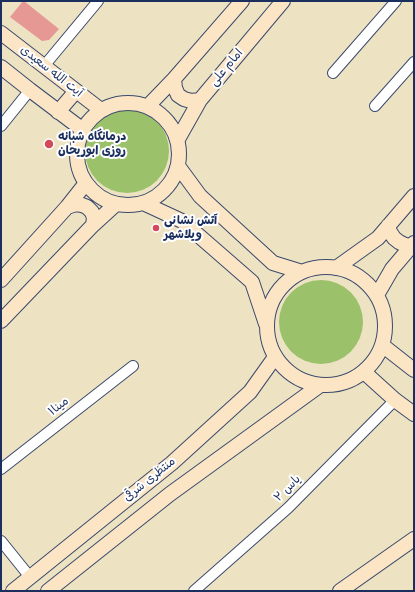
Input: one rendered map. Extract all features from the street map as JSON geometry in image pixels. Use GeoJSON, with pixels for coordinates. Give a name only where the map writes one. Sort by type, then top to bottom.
{"type":"FeatureCollection","features":[{"type":"Feature","properties":{"kind":"main road"},"geometry":{"type":"LineString","coordinates":[[148,106],[174,79],[242,1]]}},
{"type":"Feature","properties":{"kind":"main road","name":"امام علی"},"geometry":{"type":"LineString","coordinates":[[178,139],[200,100],[283,1]]}},
{"type":"Feature","properties":{"kind":"main road","name":"آیت الله سعیدی"},"geometry":{"type":"LineString","coordinates":[[1,33],[101,110]]}},
{"type":"Feature","properties":{"kind":"main road"},"geometry":{"type":"LineString","coordinates":[[1,67],[83,130]]}},
{"type":"Feature","properties":{"kind":"main road"},"geometry":{"type":"LineString","coordinates":[[174,79],[175,88],[178,95],[191,101],[200,100]]}},
{"type":"Feature","properties":{"kind":"main road"},"geometry":{"type":"LineString","coordinates":[[58,112],[76,91]]}},
{"type":"Feature","properties":{"kind":"main road"},"geometry":{"type":"LineString","coordinates":[[132,103],[148,106],[161,114],[171,126],[178,139],[180,153],[178,166],[171,182],[159,195],[143,203],[130,205],[116,204],[104,200],[86,183],[80,170],[77,157],[78,143],[83,130],[91,119],[101,110],[116,104],[132,103]]}},
{"type":"Feature","properties":{"kind":"main road"},"geometry":{"type":"LineString","coordinates":[[178,166],[200,196],[273,263],[302,272]]}},
{"type":"Feature","properties":{"kind":"main road"},"geometry":{"type":"LineString","coordinates":[[1,280],[67,207],[86,183]]}},
{"type":"Feature","properties":{"kind":"main road"},"geometry":{"type":"LineString","coordinates":[[336,268],[378,238],[414,196]]}},
{"type":"Feature","properties":{"kind":"main road"},"geometry":{"type":"LineString","coordinates":[[143,203],[182,221],[252,282],[266,325],[268,342],[275,357],[286,371],[302,381],[319,386],[335,385],[350,381],[364,372],[375,360],[382,345],[386,328],[384,311],[377,295],[366,282],[352,273],[336,268],[319,267],[302,272],[288,281],[277,293],[269,308],[266,325]]}},
{"type":"Feature","properties":{"kind":"main road"},"geometry":{"type":"LineString","coordinates":[[67,207],[76,204],[87,207],[92,212],[94,225]]}},
{"type":"Feature","properties":{"kind":"main road"},"geometry":{"type":"LineString","coordinates":[[1,321],[116,204]]}},
{"type":"Feature","properties":{"kind":"main road"},"geometry":{"type":"LineString","coordinates":[[388,226],[394,238],[399,242],[413,244]]}},
{"type":"Feature","properties":{"kind":"main road"},"geometry":{"type":"LineString","coordinates":[[377,295],[392,268],[413,244]]}},
{"type":"Feature","properties":{"kind":"main road"},"geometry":{"type":"LineString","coordinates":[[382,345],[414,370]]}},
{"type":"Feature","properties":{"kind":"main road","name":"منتظری شرقی"},"geometry":{"type":"LineString","coordinates":[[12,591],[177,458],[250,392],[275,357]]}},
{"type":"Feature","properties":{"kind":"main road"},"geometry":{"type":"LineString","coordinates":[[364,372],[395,400],[414,414]]}},
{"type":"Feature","properties":{"kind":"main road","name":"منتظری شرقی"},"geometry":{"type":"LineString","coordinates":[[48,591],[170,494],[319,386]]}},
{"type":"Feature","properties":{"kind":"main road"},"geometry":{"type":"LineString","coordinates":[[340,591],[414,539]]}},
{"type":"Feature","properties":{"kind":"street"},"geometry":{"type":"LineString","coordinates":[[44,66],[98,1]]}},
{"type":"Feature","properties":{"kind":"street"},"geometry":{"type":"LineString","coordinates":[[333,73],[396,1]]}},
{"type":"Feature","properties":{"kind":"street"},"geometry":{"type":"LineString","coordinates":[[375,106],[414,62]]}},
{"type":"Feature","properties":{"kind":"street"},"geometry":{"type":"LineString","coordinates":[[1,126],[30,90]]}},
{"type":"Feature","properties":{"kind":"street","name":"مینا۱"},"geometry":{"type":"LineString","coordinates":[[1,469],[134,366]]}},
{"type":"Feature","properties":{"kind":"street","name":"یاس ۲"},"geometry":{"type":"LineString","coordinates":[[194,591],[288,508],[395,400]]}},
{"type":"Feature","properties":{"kind":"street"},"geometry":{"type":"LineString","coordinates":[[1,541],[30,577]]}},
{"type":"Feature","properties":{"kind":"green space"},"geometry":{"type":"Polygon","coordinates":[[[119,109],[135,109],[151,116],[162,127],[169,143],[169,159],[166,167],[157,181],[151,186],[135,193],[119,193],[103,186],[92,175],[85,159],[85,143],[92,127],[103,116],[119,109]]]}},
{"type":"Feature","properties":{"kind":"green space"},"geometry":{"type":"Polygon","coordinates":[[[313,280],[329,280],[345,287],[356,298],[363,314],[363,330],[360,338],[351,352],[345,357],[329,364],[313,364],[297,357],[286,346],[279,330],[279,314],[286,298],[297,287],[313,280]]]}},
{"type":"Feature","properties":{"kind":"building"},"geometry":{"type":"Polygon","coordinates":[[[23,1],[59,29],[49,40],[42,41],[10,17],[23,1]]]}},
{"type":"Feature","properties":{"kind":"place","name":"درمانگاه شبانه روزی ابوریحان"},"geometry":{"type":"Point","coordinates":[49,144]}},
{"type":"Feature","properties":{"kind":"place","name":"آتش نشانی ویلاشهر"},"geometry":{"type":"Point","coordinates":[156,228]}}]}
